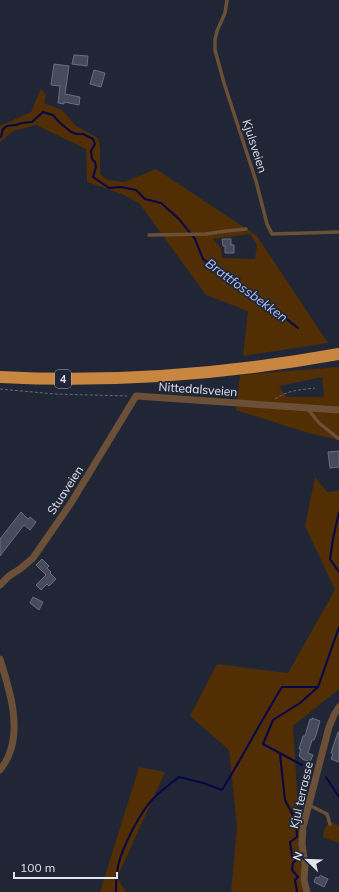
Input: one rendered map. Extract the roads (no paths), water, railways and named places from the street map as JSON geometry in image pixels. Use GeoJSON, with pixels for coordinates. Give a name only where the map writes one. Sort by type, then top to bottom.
{"type":"FeatureCollection","features":[{"type":"Feature","properties":{"kind":"highway","name":"4"},"geometry":{"type":"LineString","coordinates":[[292,362],[339,347]]}},
{"type":"Feature","properties":{"kind":"highway","name":"4"},"geometry":{"type":"LineString","coordinates":[[0,377],[64,379],[151,376],[227,370],[292,362],[339,354]]}},
{"type":"Feature","properties":{"kind":"highway","name":"4"},"geometry":{"type":"LineString","coordinates":[[323,356],[339,359]]}},
{"type":"Feature","properties":{"kind":"street","name":"Nittedalsveien"},"geometry":{"type":"LineString","coordinates":[[136,396],[339,410]]}},
{"type":"Feature","properties":{"kind":"street","name":"Stuaveien"},"geometry":{"type":"LineString","coordinates":[[0,585],[9,576],[33,558],[71,503],[136,396]]}},
{"type":"Feature","properties":{"kind":"street"},"geometry":{"type":"LineString","coordinates":[[0,659],[9,688],[14,715],[14,733],[11,749],[0,770]]}},
{"type":"Feature","properties":{"kind":"street","name":"Kjul terrasse"},"geometry":{"type":"LineString","coordinates":[[307,892],[304,880],[305,865],[302,844],[303,827],[329,727],[339,707]]}},
{"type":"Feature","properties":{"kind":"lane","name":"Kjulsveien"},"geometry":{"type":"LineString","coordinates":[[227,0],[217,31],[215,50],[224,83],[256,181],[267,224],[272,234],[339,232]]}},
{"type":"Feature","properties":{"kind":"lane"},"geometry":{"type":"LineString","coordinates":[[149,235],[206,234],[226,230],[246,229]]}},
{"type":"Feature","properties":{"kind":"lane"},"geometry":{"type":"LineString","coordinates":[[307,408],[319,423],[339,439]]}},
{"type":"Feature","properties":{"kind":"lane"},"geometry":{"type":"LineString","coordinates":[[309,805],[325,812],[330,824]]}},
{"type":"Feature","properties":{"kind":"waterway","name":"Brattfossbekken"},"geometry":{"type":"LineString","coordinates":[[0,137],[3,129],[7,126],[32,122],[43,112],[53,115],[71,132],[83,134],[93,139],[95,144],[91,151],[92,159],[95,162],[96,167],[93,177],[109,188],[121,187],[136,190],[145,199],[161,203],[179,219],[195,239],[203,259],[298,328]]}},
{"type":"Feature","properties":{"kind":"waterway","name":"Brattfossbekken"},"geometry":{"type":"LineString","coordinates":[[339,512],[330,559],[339,572]]}},
{"type":"Feature","properties":{"kind":"waterway","name":"Brattfossbekken"},"geometry":{"type":"LineString","coordinates":[[302,765],[263,744],[273,720],[300,703],[318,687],[339,627]]}},
{"type":"Feature","properties":{"kind":"waterway"},"geometry":{"type":"LineString","coordinates":[[116,892],[118,866],[128,838],[147,806],[154,798],[179,777],[203,783],[222,790],[282,687],[318,687]]}},
{"type":"Feature","properties":{"kind":"waterway"},"geometry":{"type":"LineString","coordinates":[[280,754],[285,800],[296,821],[297,837],[290,842],[292,856],[296,860],[293,863],[292,870],[298,877],[295,880],[297,892]]}},
{"type":"Feature","properties":{"kind":"waterway","name":"Brattfossbekken"},"geometry":{"type":"LineString","coordinates":[[326,777],[339,797]]}}]}
